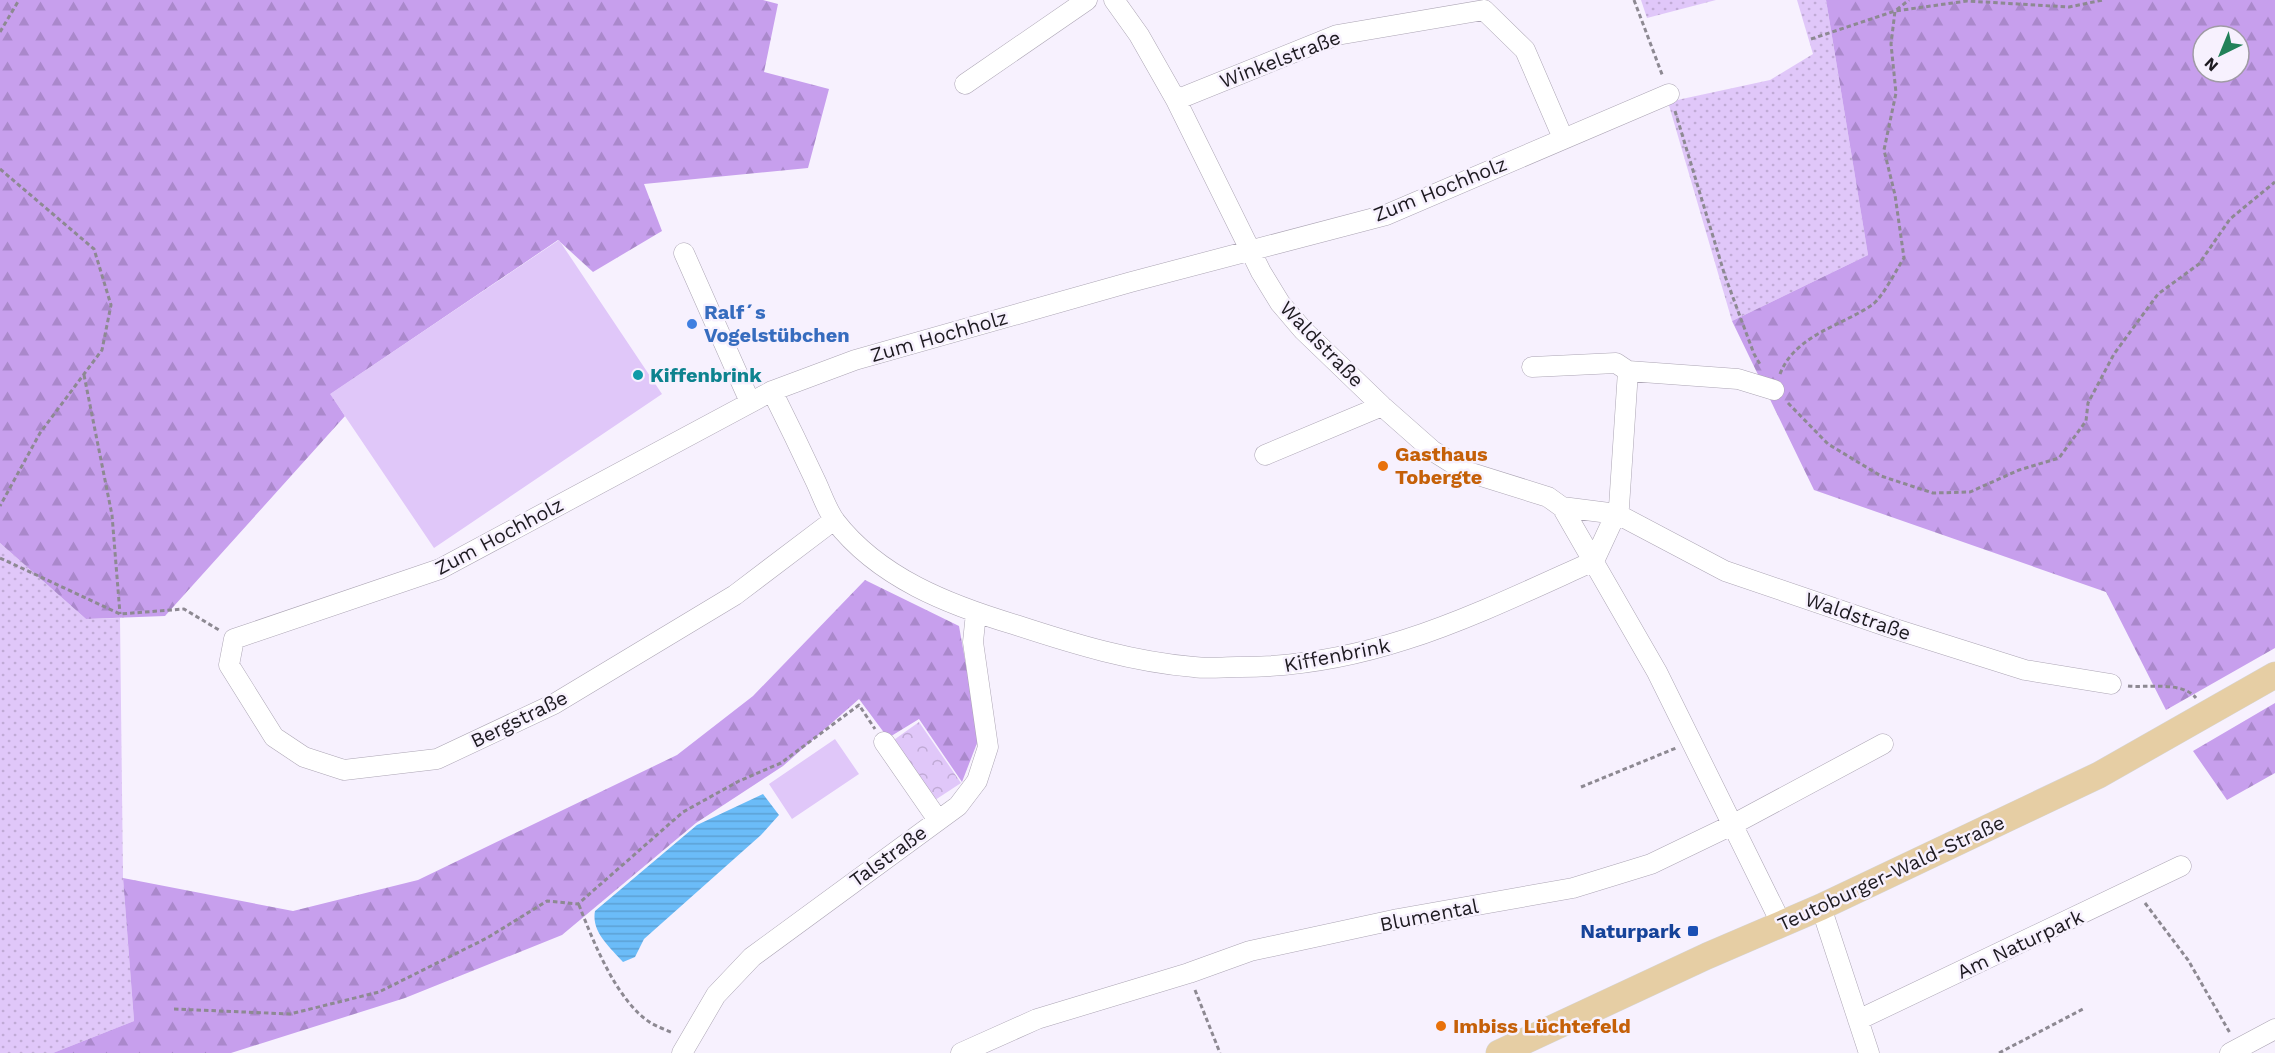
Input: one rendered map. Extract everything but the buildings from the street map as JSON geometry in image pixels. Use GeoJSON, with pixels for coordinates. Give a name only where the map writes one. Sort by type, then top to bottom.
{"type":"FeatureCollection","features":[{"type":"Feature","properties":{"kind":"main road","name":"Teutoburger-Wald-Straße"},"geometry":{"type":"LineString","coordinates":[[1499,1053],[1707,956],[1821,907],[2099,775],[2275,675]]}},
{"type":"Feature","properties":{"kind":"street"},"geometry":{"type":"LineString","coordinates":[[965,84],[1087,0]]}},
{"type":"Feature","properties":{"kind":"street","name":"Waldstraße"},"geometry":{"type":"LineString","coordinates":[[1114,0],[1139,35],[1176,100],[1261,272],[1280,303],[1303,330],[1382,406],[1433,451],[1465,471],[1548,497],[1562,507],[1617,514],[1725,570],[1881,624],[2025,670],[2111,684]]}},
{"type":"Feature","properties":{"kind":"street","name":"Winkelstraße"},"geometry":{"type":"LineString","coordinates":[[1176,100],[1337,35],[1484,10],[1525,50],[1563,138]]}},
{"type":"Feature","properties":{"kind":"street","name":"Zum Hochholz"},"geometry":{"type":"LineString","coordinates":[[234,639],[440,569],[772,391],[855,360],[1386,214],[1669,93]]}},
{"type":"Feature","properties":{"kind":"street"},"geometry":{"type":"LineString","coordinates":[[684,253],[750,402]]}},
{"type":"Feature","properties":{"kind":"street"},"geometry":{"type":"LineString","coordinates":[[1532,367],[1616,363],[1628,371],[1738,379],[1774,390]]}},
{"type":"Feature","properties":{"kind":"street"},"geometry":{"type":"LineString","coordinates":[[1594,561],[1617,514],[1628,371]]}},
{"type":"Feature","properties":{"kind":"street","name":"Kiffenbrink"},"geometry":{"type":"LineString","coordinates":[[772,391],[834,520],[870,558],[918,588],[976,613],[1084,647],[1137,659],[1196,668],[1277,668],[1326,661],[1414,638],[1461,621],[1594,561]]}},
{"type":"Feature","properties":{"kind":"street"},"geometry":{"type":"LineString","coordinates":[[1265,455],[1382,406]]}},
{"type":"Feature","properties":{"kind":"street"},"geometry":{"type":"LineString","coordinates":[[1562,507],[1657,672],[1782,925]]}},
{"type":"Feature","properties":{"kind":"street","name":"Bergstraße"},"geometry":{"type":"LineString","coordinates":[[234,639],[229,665],[274,737],[304,757],[344,770],[437,759],[554,704],[735,595],[834,520]]}},
{"type":"Feature","properties":{"kind":"street","name":"Talstraße"},"geometry":{"type":"LineString","coordinates":[[685,1047],[716,995],[752,957],[958,806],[977,781],[988,747],[973,642],[976,613]]}},
{"type":"Feature","properties":{"kind":"street"},"geometry":{"type":"LineString","coordinates":[[884,742],[938,820]]}},
{"type":"Feature","properties":{"kind":"street","name":"Blumental"},"geometry":{"type":"LineString","coordinates":[[961,1053],[1037,1019],[1189,973],[1250,951],[1398,919],[1573,888],[1650,864],[1732,825],[1884,744]]}},
{"type":"Feature","properties":{"kind":"street","name":"Am Naturpark"},"geometry":{"type":"LineString","coordinates":[[1858,1020],[2181,866]]}},
{"type":"Feature","properties":{"kind":"street"},"geometry":{"type":"LineString","coordinates":[[1821,907],[1869,1053]]}},
{"type":"Feature","properties":{"kind":"street"},"geometry":{"type":"LineString","coordinates":[[2234,1051],[2275,1029]]}},
{"type":"Feature","properties":{"kind":"path"},"geometry":{"type":"LineString","coordinates":[[0,32],[19,0]]}},
{"type":"Feature","properties":{"kind":"path"},"geometry":{"type":"LineString","coordinates":[[1634,0],[1669,93],[1725,276],[1754,354],[1774,390],[1828,444],[1881,476],[1933,493],[1970,492],[2019,470],[2060,458],[2086,421],[2088,403],[2114,354],[2158,294],[2199,264],[2230,219],[2275,182]]}},
{"type":"Feature","properties":{"kind":"path"},"geometry":{"type":"LineString","coordinates":[[1774,390],[1785,363],[1815,335],[1874,303],[1904,258],[1895,195],[1884,150],[1896,93],[1891,44],[1895,11],[1909,0]]}},
{"type":"Feature","properties":{"kind":"path"},"geometry":{"type":"LineString","coordinates":[[1811,39],[1895,11],[1967,0],[2069,7],[2103,0]]}},
{"type":"Feature","properties":{"kind":"path"},"geometry":{"type":"LineString","coordinates":[[0,169],[94,249],[111,305],[102,350],[40,433],[0,506]]}},
{"type":"Feature","properties":{"kind":"path"},"geometry":{"type":"LineString","coordinates":[[84,374],[112,516],[120,614]]}},
{"type":"Feature","properties":{"kind":"path"},"geometry":{"type":"LineString","coordinates":[[0,558],[120,614],[184,609],[234,639]]}},
{"type":"Feature","properties":{"kind":"path"},"geometry":{"type":"LineString","coordinates":[[2111,684],[2181,688],[2195,697],[2206,715]]}},
{"type":"Feature","properties":{"kind":"path"},"geometry":{"type":"LineString","coordinates":[[174,1009],[290,1014],[379,992],[487,938],[547,901],[578,904],[682,812],[739,781],[781,763],[859,705],[884,742]]}},
{"type":"Feature","properties":{"kind":"path"},"geometry":{"type":"LineString","coordinates":[[1581,787],[1691,741]]}},
{"type":"Feature","properties":{"kind":"path"},"geometry":{"type":"LineString","coordinates":[[2135,889],[2188,960],[2234,1051]]}},
{"type":"Feature","properties":{"kind":"path"},"geometry":{"type":"LineString","coordinates":[[578,904],[596,948],[629,1001],[650,1022],[685,1047]]}},
{"type":"Feature","properties":{"kind":"path"},"geometry":{"type":"LineString","coordinates":[[1189,973],[1220,1053]]}},
{"type":"Feature","properties":{"kind":"path"},"geometry":{"type":"LineString","coordinates":[[1998,1053],[2083,1010]]}},
{"type":"Feature","properties":{"kind":"green space"},"geometry":{"type":"Polygon","coordinates":[[[0,0],[763,0],[778,4],[764,72],[829,89],[808,168],[644,184],[662,231],[593,272],[558,240],[331,394],[345,416],[165,616],[86,619],[0,543],[0,0]]]}},
{"type":"Feature","properties":{"kind":"green space"},"geometry":{"type":"Polygon","coordinates":[[[1641,0],[1716,0],[1647,18],[1641,0]]]}},
{"type":"Feature","properties":{"kind":"green space"},"geometry":{"type":"Polygon","coordinates":[[[1797,0],[1826,0],[1868,255],[1732,321],[1668,102],[1770,80],[1813,54],[1797,0]]]}},
{"type":"Feature","properties":{"kind":"green space"},"geometry":{"type":"Polygon","coordinates":[[[1826,0],[2275,0],[2275,648],[2166,710],[2106,592],[1814,490],[1732,321],[1868,255],[1826,0]]]}},
{"type":"Feature","properties":{"kind":"green space"},"geometry":{"type":"Polygon","coordinates":[[[559,240],[662,394],[434,548],[330,394],[559,240]]]}},
{"type":"Feature","properties":{"kind":"green space"},"geometry":{"type":"Polygon","coordinates":[[[0,543],[86,619],[120,618],[123,878],[134,1021],[53,1053],[0,1053],[0,543]]]}},
{"type":"Feature","properties":{"kind":"green space"},"geometry":{"type":"Polygon","coordinates":[[[865,580],[959,626],[979,738],[962,782],[919,719],[888,738],[859,699],[783,766],[696,823],[562,935],[405,998],[231,1053],[53,1053],[134,1021],[123,878],[293,911],[418,880],[677,755],[753,696],[865,580]]]}},
{"type":"Feature","properties":{"kind":"green space"},"geometry":{"type":"Polygon","coordinates":[[[2275,703],[2275,773],[2227,800],[2193,751],[2275,703]]]}},
{"type":"Feature","properties":{"kind":"green space"},"geometry":{"type":"Polygon","coordinates":[[[919,722],[961,783],[932,802],[891,742],[919,722]]]}},
{"type":"Feature","properties":{"kind":"green space"},"geometry":{"type":"Polygon","coordinates":[[[835,739],[859,774],[792,819],[769,784],[835,739]]]}},
{"type":"Feature","properties":{"kind":"water"},"geometry":{"type":"Polygon","coordinates":[[[763,794],[779,815],[761,835],[644,939],[635,957],[623,962],[607,945],[599,932],[596,926],[595,911],[697,825],[763,794]]]}},
{"type":"Feature","properties":{"kind":"place","name":"Ralf´s Vogelstübchen"},"geometry":{"type":"Point","coordinates":[692,324]}},
{"type":"Feature","properties":{"kind":"place","name":"Kiffenbrink"},"geometry":{"type":"Point","coordinates":[638,375]}},
{"type":"Feature","properties":{"kind":"place","name":"Gasthaus Tobergte"},"geometry":{"type":"Point","coordinates":[1383,466]}},
{"type":"Feature","properties":{"kind":"place","name":"Naturpark"},"geometry":{"type":"Point","coordinates":[1693,931]}},
{"type":"Feature","properties":{"kind":"place","name":"Imbiss Lüchtefeld"},"geometry":{"type":"Point","coordinates":[1441,1026]}}]}
